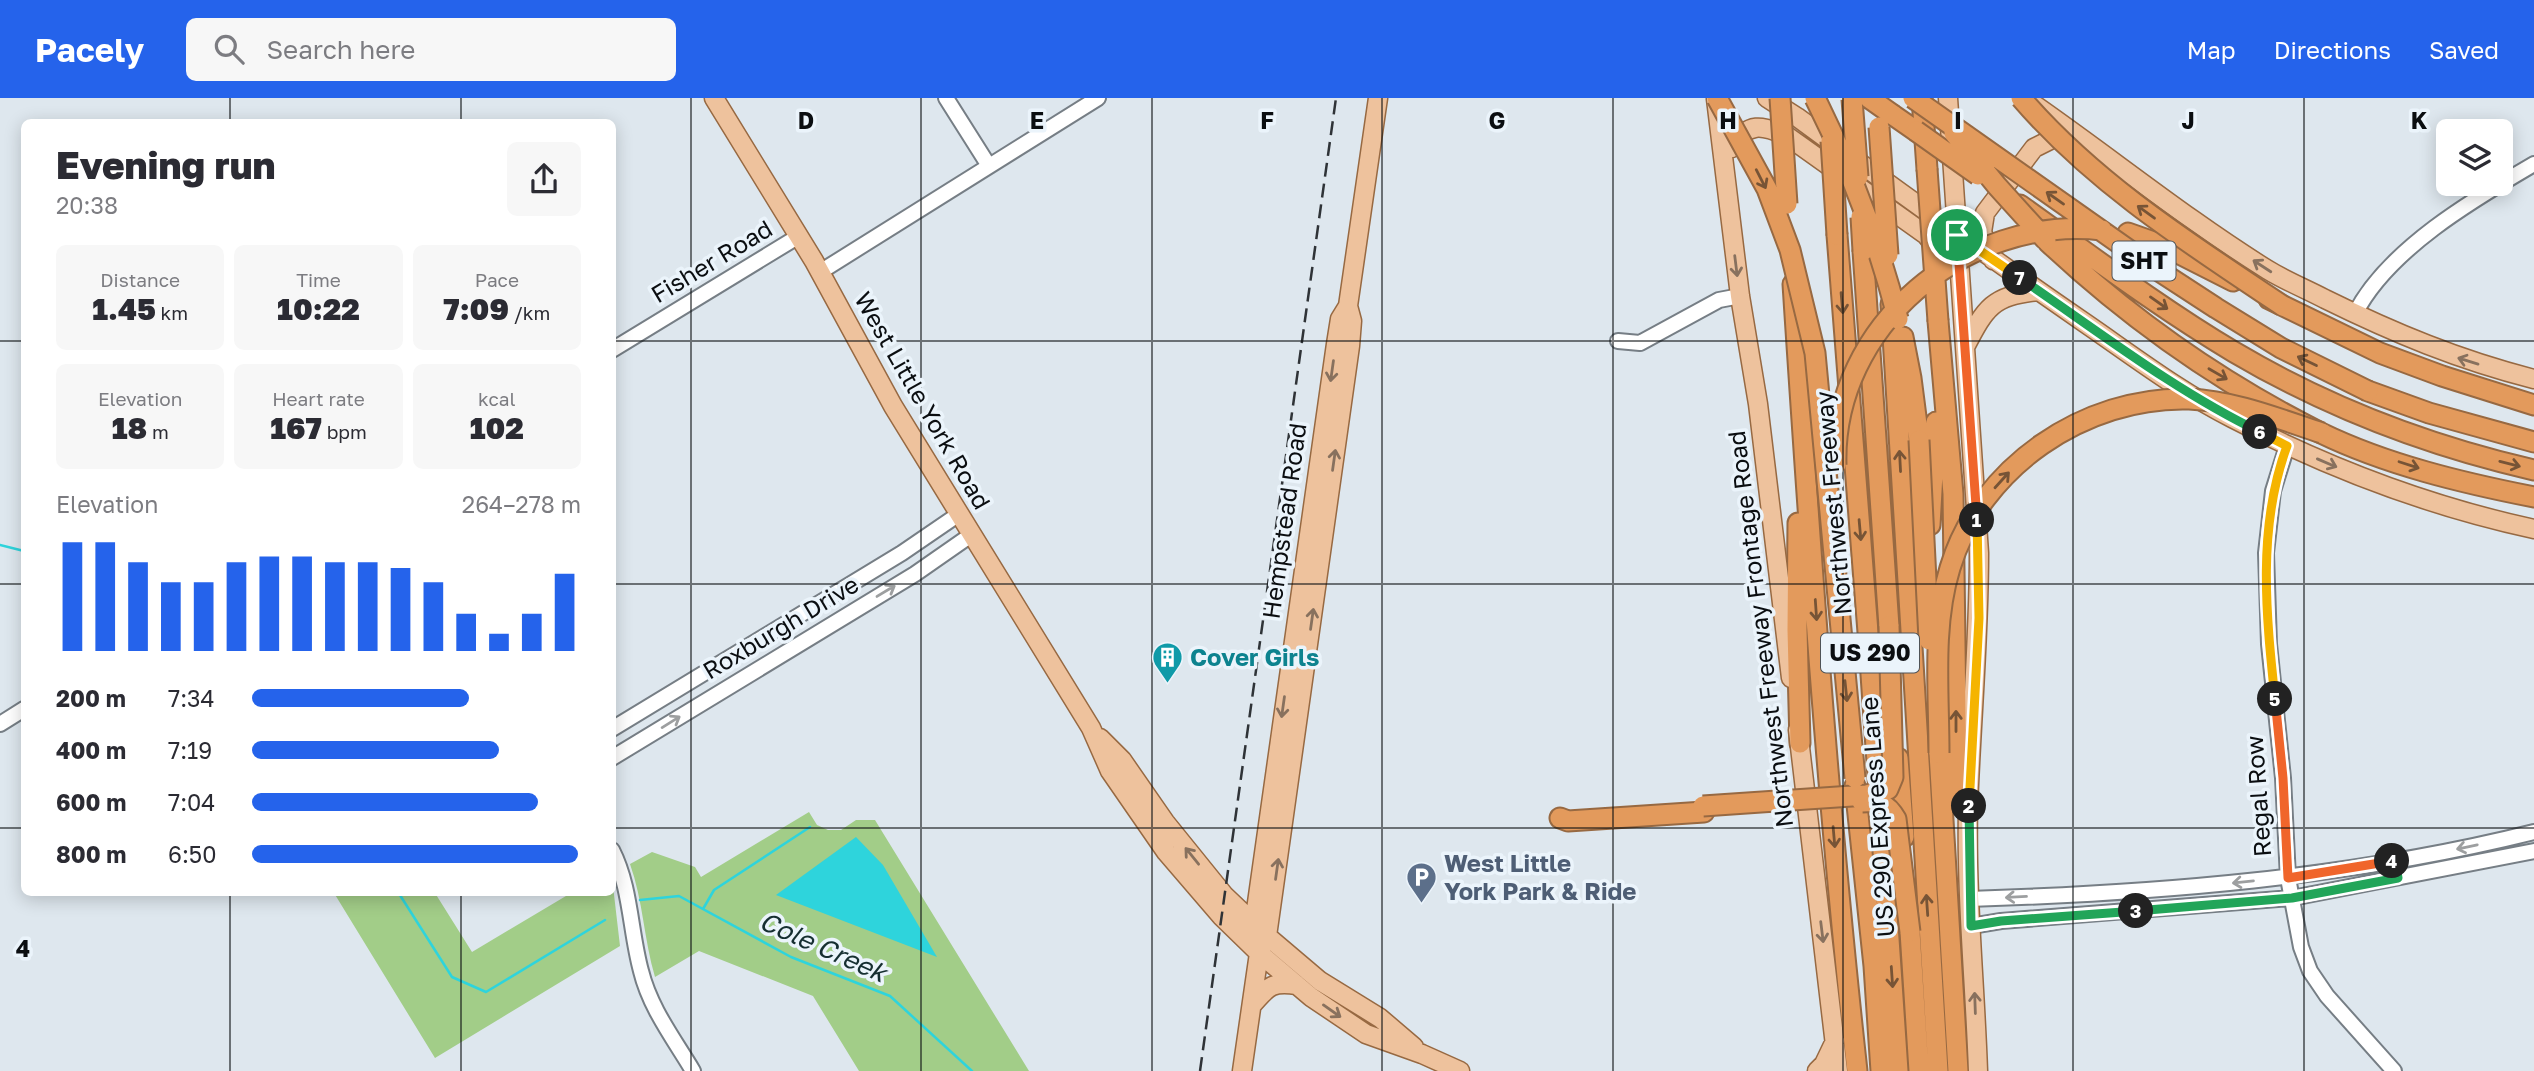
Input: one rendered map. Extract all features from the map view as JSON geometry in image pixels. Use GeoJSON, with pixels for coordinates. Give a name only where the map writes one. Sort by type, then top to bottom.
{"type":"FeatureCollection","features":[{"type":"Feature","properties":{"kind":"highway"},"geometry":{"type":"LineString","coordinates":[[1717,98],[1767,189],[1790,250],[1815,353],[1874,966],[1881,1071]]}},
{"type":"Feature","properties":{"kind":"highway"},"geometry":{"type":"LineString","coordinates":[[1780,98],[1826,744],[1841,929],[1857,1071]]}},
{"type":"Feature","properties":{"kind":"highway"},"geometry":{"type":"LineString","coordinates":[[1815,98],[1860,196],[1883,262],[1911,378],[1919,440],[1931,689],[1939,753],[1958,1071]]}},
{"type":"Feature","properties":{"kind":"highway","name":"Northwest Freeway"},"geometry":{"type":"LineString","coordinates":[[1828,98],[1898,1071]]}},
{"type":"Feature","properties":{"kind":"highway","name":"US 290 Express Lane"},"geometry":{"type":"LineString","coordinates":[[1852,98],[1919,1071]]}},
{"type":"Feature","properties":{"kind":"highway","name":"SHT"},"geometry":{"type":"LineString","coordinates":[[1869,98],[2201,332],[2270,372],[2352,412],[2445,446],[2534,470]]}},
{"type":"Feature","properties":{"kind":"highway","name":"US 290"},"geometry":{"type":"LineString","coordinates":[[1877,98],[1938,1071]]}},
{"type":"Feature","properties":{"kind":"highway","name":"SHT"},"geometry":{"type":"LineString","coordinates":[[1913,98],[2150,265],[2281,348],[2368,391],[2429,413],[2534,442]]}},
{"type":"Feature","properties":{"kind":"highway"},"geometry":{"type":"LineString","coordinates":[[1915,725],[1935,451],[1936,387],[1935,321],[1922,98]]}},
{"type":"Feature","properties":{"kind":"highway"},"geometry":{"type":"LineString","coordinates":[[1929,98],[1972,157],[2022,215],[2086,278],[2131,315],[2204,366],[2322,433]]}},
{"type":"Feature","properties":{"kind":"highway"},"geometry":{"type":"LineString","coordinates":[[2023,98],[2086,164],[2136,205],[2283,306]]}},
{"type":"Feature","properties":{"kind":"highway"},"geometry":{"type":"LineString","coordinates":[[1834,564],[1836,444],[1841,411],[1851,380],[1868,347],[1887,319],[1922,284],[1964,256],[2001,241],[2042,233],[2087,229],[2128,233],[2162,245],[2380,353],[2534,405]]}},
{"type":"Feature","properties":{"kind":"highway"},"geometry":{"type":"LineString","coordinates":[[1935,321],[1953,494],[1957,793],[1968,811]]}},
{"type":"Feature","properties":{"kind":"highway"},"geometry":{"type":"LineString","coordinates":[[1798,371],[1797,630],[1800,743]]}},
{"type":"Feature","properties":{"kind":"highway"},"geometry":{"type":"LineString","coordinates":[[1939,753],[1939,632],[1950,567],[1961,539],[1975,514],[2010,471],[2032,451],[2057,434],[2117,408],[2188,399],[2238,406],[2459,482],[2534,497]]}},
{"type":"Feature","properties":{"kind":"highway"},"geometry":{"type":"LineString","coordinates":[[1889,626],[1893,777],[1888,789],[1867,795],[1704,809],[1568,821],[1560,818],[1567,815],[1704,809],[1868,802],[1881,803],[1890,808],[1896,819],[1910,932]]}},
{"type":"Feature","properties":{"kind":"main road","name":"West Little York Road"},"geometry":{"type":"LineString","coordinates":[[714,98],[799,236],[882,386],[971,535],[1091,728],[1110,771],[1166,852],[1221,916],[1297,985],[1366,1034],[1460,1071]]}},
{"type":"Feature","properties":{"kind":"main road","name":"Hempstead Road"},"geometry":{"type":"LineString","coordinates":[[1242,1071],[1350,346],[1353,321],[1349,306],[1378,98]]}},
{"type":"Feature","properties":{"kind":"main road"},"geometry":{"type":"LineString","coordinates":[[1703,98],[1720,138]]}},
{"type":"Feature","properties":{"kind":"main road","name":"Northwest Freeway Frontage Road"},"geometry":{"type":"LineString","coordinates":[[1717,98],[1740,296],[1758,404],[1838,1071]]}},
{"type":"Feature","properties":{"kind":"main road"},"geometry":{"type":"LineString","coordinates":[[1767,98],[2038,291],[2229,417],[2287,446],[2404,493],[2481,516],[2534,528]]}},
{"type":"Feature","properties":{"kind":"main road"},"geometry":{"type":"LineString","coordinates":[[1948,98],[1979,553],[1979,618],[1968,811],[1969,899],[1978,1071]]}},
{"type":"Feature","properties":{"kind":"main road"},"geometry":{"type":"LineString","coordinates":[[2023,98],[2270,271],[2354,314],[2455,357],[2534,379]]}},
{"type":"Feature","properties":{"kind":"main road"},"geometry":{"type":"LineString","coordinates":[[1724,174],[1732,146],[1739,136],[1749,129],[1767,127],[1787,136],[1926,235],[1940,253],[1961,293]]}},
{"type":"Feature","properties":{"kind":"main road"},"geometry":{"type":"LineString","coordinates":[[1994,260],[1982,232],[1985,214],[2034,148],[2052,139],[2080,136]]}},
{"type":"Feature","properties":{"kind":"main road"},"geometry":{"type":"LineString","coordinates":[[1965,346],[1981,316],[1991,306],[2018,293],[2038,291]]}},
{"type":"Feature","properties":{"kind":"main road","name":"West Little York Road"},"geometry":{"type":"LineString","coordinates":[[1091,728],[1122,760],[1188,852],[1224,895],[1320,981],[1380,1018],[1422,1054]]}},
{"type":"Feature","properties":{"kind":"main road"},"geometry":{"type":"LineString","coordinates":[[1252,1005],[1268,987],[1276,983],[1297,985]]}},
{"type":"Feature","properties":{"kind":"main road"},"geometry":{"type":"LineString","coordinates":[[1817,1071],[1824,1064],[1835,1041]]}},
{"type":"Feature","properties":{"kind":"street"},"geometry":{"type":"LineString","coordinates":[[946,98],[989,166]]}},
{"type":"Feature","properties":{"kind":"street"},"geometry":{"type":"LineString","coordinates":[[820,272],[1098,98]]}},
{"type":"Feature","properties":{"kind":"street"},"geometry":{"type":"LineString","coordinates":[[2354,314],[2366,295],[2416,243],[2467,205],[2534,164]]}},
{"type":"Feature","properties":{"kind":"street","name":"Fisher Road"},"geometry":{"type":"LineString","coordinates":[[616,348],[799,236]]}},
{"type":"Feature","properties":{"kind":"street"},"geometry":{"type":"LineString","coordinates":[[1618,341],[1640,343],[1719,300],[1740,296]]}},
{"type":"Feature","properties":{"kind":"street","name":"Regal Row"},"geometry":{"type":"LineString","coordinates":[[2287,446],[2273,491],[2266,566],[2269,644],[2283,778],[2288,878],[2301,947],[2310,971],[2327,996],[2394,1071]]}},
{"type":"Feature","properties":{"kind":"street","name":"Roxburgh Drive"},"geometry":{"type":"LineString","coordinates":[[616,727],[839,591],[959,514]]}},
{"type":"Feature","properties":{"kind":"street","name":"Roxburgh Drive"},"geometry":{"type":"LineString","coordinates":[[616,756],[853,611],[971,535]]}},
{"type":"Feature","properties":{"kind":"street"},"geometry":{"type":"LineString","coordinates":[[839,591],[853,611]]}},
{"type":"Feature","properties":{"kind":"street"},"geometry":{"type":"LineString","coordinates":[[727,659],[740,680]]}},
{"type":"Feature","properties":{"kind":"street"},"geometry":{"type":"LineString","coordinates":[[0,724],[21,711]]}},
{"type":"Feature","properties":{"kind":"street"},"geometry":{"type":"LineString","coordinates":[[1969,899],[2182,888],[2288,878],[2534,832]]}},
{"type":"Feature","properties":{"kind":"street"},"geometry":{"type":"LineString","coordinates":[[1971,926],[2001,921],[2292,898],[2534,851]]}},
{"type":"Feature","properties":{"kind":"street"},"geometry":{"type":"LineString","coordinates":[[2395,860],[2398,878]]}},
{"type":"Feature","properties":{"kind":"street"},"geometry":{"type":"LineString","coordinates":[[616,861],[625,887],[637,957],[650,998],[693,1071]]}},
{"type":"Feature","properties":{"kind":"green space"},"geometry":{"type":"Polygon","coordinates":[[[809,812],[817,825],[828,830],[841,830],[856,820],[875,820],[1029,1071],[859,1071],[813,996],[699,951],[655,977],[630,864],[652,852],[695,867],[701,877],[809,812]]]}},
{"type":"Feature","properties":{"kind":"green space"},"geometry":{"type":"Polygon","coordinates":[[[336,896],[437,896],[472,952],[566,896],[614,896],[620,946],[435,1058],[336,896]]]}},
{"type":"Feature","properties":{"kind":"water"},"geometry":{"type":"Polygon","coordinates":[[[856,837],[883,865],[937,957],[776,895],[856,837]]]}},
{"type":"Feature","properties":{"kind":"waterway","name":"Cole Creek"},"geometry":{"type":"LineString","coordinates":[[0,545],[21,550]]}},
{"type":"Feature","properties":{"kind":"waterway"},"geometry":{"type":"LineString","coordinates":[[703,909],[714,890],[810,827]]}},
{"type":"Feature","properties":{"kind":"waterway","name":"Cole Creek"},"geometry":{"type":"LineString","coordinates":[[401,896],[452,977],[486,992],[605,920]]}},
{"type":"Feature","properties":{"kind":"waterway","name":"Cole Creek"},"geometry":{"type":"LineString","coordinates":[[640,900],[679,896],[791,957],[890,996],[972,1071]]}},
{"type":"Feature","properties":{"kind":"railway"},"geometry":{"type":"LineString","coordinates":[[1200,1071],[1336,98]]}},
{"type":"Feature","properties":{"kind":"place","name":"Cover Girls"},"geometry":{"type":"Point","coordinates":[1167,685]}},
{"type":"Feature","properties":{"kind":"place","name":"West Little York Park & Ride"},"geometry":{"type":"Point","coordinates":[1421,905]}},
{"type":"Feature","properties":{"kind":"route"},"geometry":{"type":"LineString","coordinates":[[1957,235],[2164,376],[2229,417],[2287,446],[2273,491],[2266,554],[2266,601],[2283,778],[2288,878],[2395,860],[2398,878],[2292,898],[2001,921],[1971,926],[1968,811],[1979,618],[1979,553],[1957,235]]}}]}
